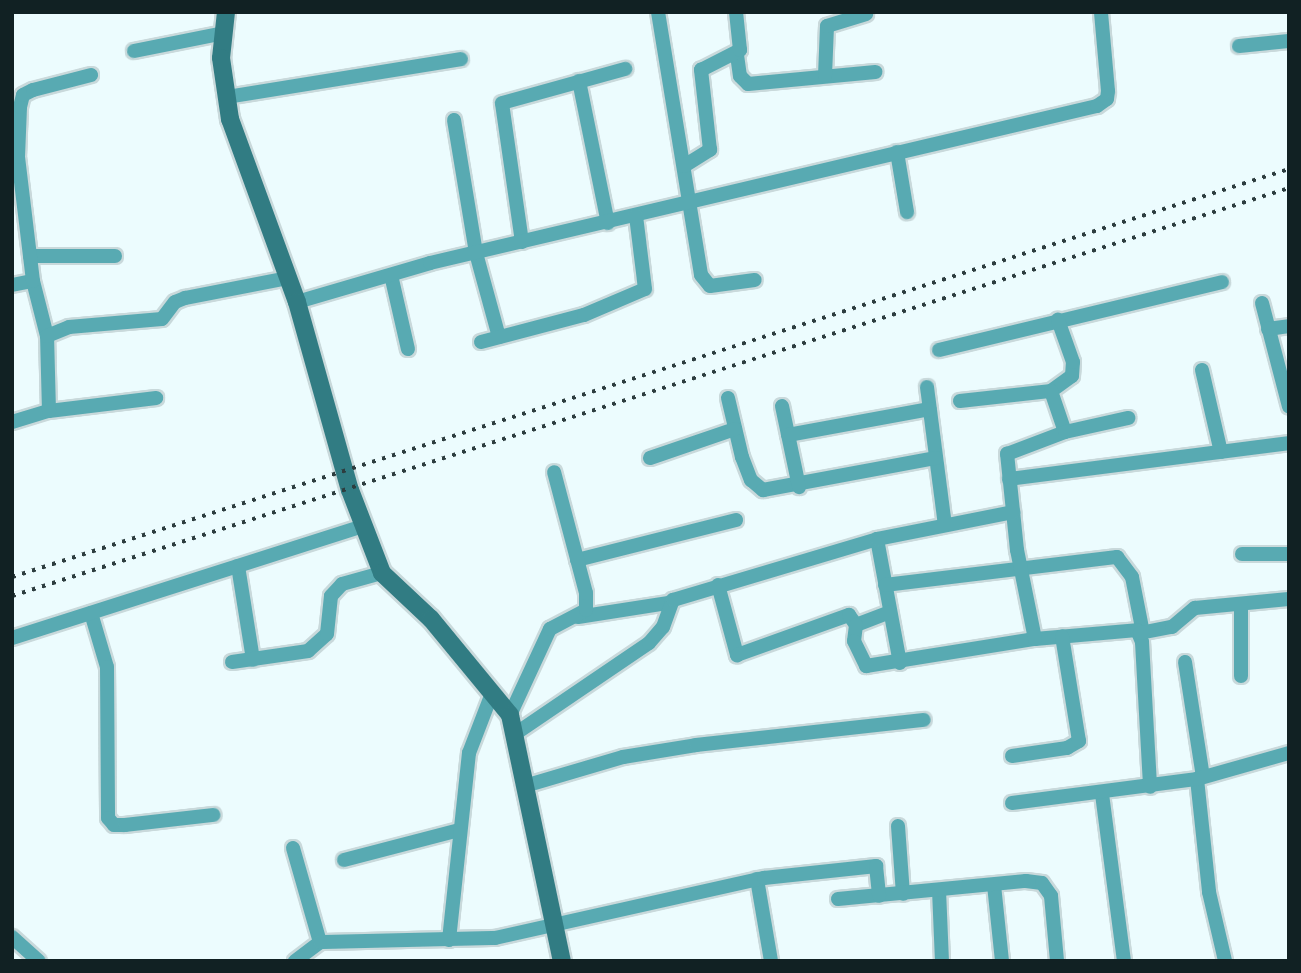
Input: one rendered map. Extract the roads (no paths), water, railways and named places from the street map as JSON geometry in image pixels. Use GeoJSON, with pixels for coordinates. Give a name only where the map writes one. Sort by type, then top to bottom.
{"type":"FeatureCollection","features":[{"type":"Feature","properties":{"kind":"main road"},"geometry":{"type":"LineString","coordinates":[[226,12],[221,58],[230,119],[297,302],[364,526],[382,573],[431,619],[491,696],[510,715],[528,785],[562,961]]}},
{"type":"Feature","properties":{"kind":"street"},"geometry":{"type":"LineString","coordinates":[[658,12],[703,281],[710,286],[755,280]]}},
{"type":"Feature","properties":{"kind":"street"},"geometry":{"type":"LineString","coordinates":[[684,166],[710,150],[701,71],[737,55],[740,50],[736,12]]}},
{"type":"Feature","properties":{"kind":"street"},"geometry":{"type":"LineString","coordinates":[[297,302],[476,253],[1103,104],[1108,91],[1101,12]]}},
{"type":"Feature","properties":{"kind":"street"},"geometry":{"type":"LineString","coordinates":[[825,76],[827,26],[866,13]]}},
{"type":"Feature","properties":{"kind":"street"},"geometry":{"type":"LineString","coordinates":[[134,51],[224,33]]}},
{"type":"Feature","properties":{"kind":"street"},"geometry":{"type":"LineString","coordinates":[[1239,46],[1289,41]]}},
{"type":"Feature","properties":{"kind":"street"},"geometry":{"type":"LineString","coordinates":[[737,55],[740,76],[748,83],[875,72]]}},
{"type":"Feature","properties":{"kind":"street"},"geometry":{"type":"LineString","coordinates":[[227,97],[461,59]]}},
{"type":"Feature","properties":{"kind":"street"},"geometry":{"type":"LineString","coordinates":[[522,242],[502,103],[625,69]]}},
{"type":"Feature","properties":{"kind":"street"},"geometry":{"type":"LineString","coordinates":[[49,411],[47,336],[33,281],[16,124],[23,95],[92,75]]}},
{"type":"Feature","properties":{"kind":"street"},"geometry":{"type":"LineString","coordinates":[[579,80],[608,223]]}},
{"type":"Feature","properties":{"kind":"street"},"geometry":{"type":"LineString","coordinates":[[454,120],[476,253],[499,337]]}},
{"type":"Feature","properties":{"kind":"street"},"geometry":{"type":"LineString","coordinates":[[897,152],[907,212]]}},
{"type":"Feature","properties":{"kind":"street"},"geometry":{"type":"LineString","coordinates":[[481,342],[583,316],[645,289],[636,216]]}},
{"type":"Feature","properties":{"kind":"street"},"geometry":{"type":"LineString","coordinates":[[30,256],[115,256]]}},
{"type":"Feature","properties":{"kind":"street"},"geometry":{"type":"LineString","coordinates":[[391,275],[408,349]]}},
{"type":"Feature","properties":{"kind":"street"},"geometry":{"type":"LineString","coordinates":[[47,336],[69,327],[162,319],[175,302],[185,298],[288,278]]}},
{"type":"Feature","properties":{"kind":"street"},"geometry":{"type":"LineString","coordinates":[[12,285],[33,281]]}},
{"type":"Feature","properties":{"kind":"street"},"geometry":{"type":"LineString","coordinates":[[939,350],[1222,282]]}},
{"type":"Feature","properties":{"kind":"street"},"geometry":{"type":"LineString","coordinates":[[1262,303],[1289,407]]}},
{"type":"Feature","properties":{"kind":"street"},"geometry":{"type":"LineString","coordinates":[[960,401],[1051,391],[1072,376],[1073,362],[1058,320]]}},
{"type":"Feature","properties":{"kind":"street"},"geometry":{"type":"LineString","coordinates":[[1268,328],[1289,326]]}},
{"type":"Feature","properties":{"kind":"street"},"geometry":{"type":"LineString","coordinates":[[1202,369],[1222,452]]}},
{"type":"Feature","properties":{"kind":"street"},"geometry":{"type":"LineString","coordinates":[[927,387],[945,525]]}},
{"type":"Feature","properties":{"kind":"street"},"geometry":{"type":"LineString","coordinates":[[1051,391],[1065,432]]}},
{"type":"Feature","properties":{"kind":"street"},"geometry":{"type":"LineString","coordinates":[[12,422],[49,411],[156,398]]}},
{"type":"Feature","properties":{"kind":"street"},"geometry":{"type":"LineString","coordinates":[[728,398],[751,480],[763,491],[799,487],[936,458]]}},
{"type":"Feature","properties":{"kind":"street"},"geometry":{"type":"LineString","coordinates":[[782,406],[799,487]]}},
{"type":"Feature","properties":{"kind":"street"},"geometry":{"type":"LineString","coordinates":[[788,435],[930,409]]}},
{"type":"Feature","properties":{"kind":"street"},"geometry":{"type":"LineString","coordinates":[[1035,639],[1021,570],[1007,454],[1010,449],[1065,432],[1128,418]]}},
{"type":"Feature","properties":{"kind":"street"},"geometry":{"type":"LineString","coordinates":[[650,458],[735,429]]}},
{"type":"Feature","properties":{"kind":"street"},"geometry":{"type":"LineString","coordinates":[[1009,479],[1289,443]]}},
{"type":"Feature","properties":{"kind":"street"},"geometry":{"type":"LineString","coordinates":[[554,472],[586,593],[586,610],[578,617]]}},
{"type":"Feature","properties":{"kind":"street"},"geometry":{"type":"LineString","coordinates":[[510,715],[550,629],[578,617],[669,604],[718,585],[877,539],[1013,512]]}},
{"type":"Feature","properties":{"kind":"street"},"geometry":{"type":"LineString","coordinates":[[578,560],[736,520]]}},
{"type":"Feature","properties":{"kind":"street"},"geometry":{"type":"LineString","coordinates":[[12,638],[364,526]]}},
{"type":"Feature","properties":{"kind":"street"},"geometry":{"type":"LineString","coordinates":[[877,539],[900,663]]}},
{"type":"Feature","properties":{"kind":"street"},"geometry":{"type":"LineString","coordinates":[[1242,554],[1289,554]]}},
{"type":"Feature","properties":{"kind":"street"},"geometry":{"type":"LineString","coordinates":[[885,585],[1118,557],[1132,576],[1142,633],[1150,787]]}},
{"type":"Feature","properties":{"kind":"street"},"geometry":{"type":"LineString","coordinates":[[238,566],[253,660]]}},
{"type":"Feature","properties":{"kind":"street"},"geometry":{"type":"LineString","coordinates":[[232,662],[308,651],[327,634],[331,596],[342,584],[382,573]]}},
{"type":"Feature","properties":{"kind":"street"},"geometry":{"type":"LineString","coordinates":[[718,585],[737,655],[849,615],[856,625],[854,641],[866,666],[900,663],[1035,639],[1125,628],[1142,633],[1172,627],[1187,611],[1289,599]]}},
{"type":"Feature","properties":{"kind":"street"},"geometry":{"type":"LineString","coordinates":[[515,734],[649,643],[663,627],[669,604]]}},
{"type":"Feature","properties":{"kind":"street"},"geometry":{"type":"LineString","coordinates":[[1241,604],[1241,676]]}},
{"type":"Feature","properties":{"kind":"street"},"geometry":{"type":"LineString","coordinates":[[856,625],[890,612]]}},
{"type":"Feature","properties":{"kind":"street"},"geometry":{"type":"LineString","coordinates":[[91,613],[107,667],[108,818],[114,825],[125,825],[213,815]]}},
{"type":"Feature","properties":{"kind":"street"},"geometry":{"type":"LineString","coordinates":[[1012,756],[1068,748],[1079,740],[1062,636]]}},
{"type":"Feature","properties":{"kind":"street"},"geometry":{"type":"LineString","coordinates":[[1185,662],[1200,778],[1209,892],[1225,961]]}},
{"type":"Feature","properties":{"kind":"street"},"geometry":{"type":"LineString","coordinates":[[449,940],[458,830],[469,753],[491,696]]}},
{"type":"Feature","properties":{"kind":"street"},"geometry":{"type":"LineString","coordinates":[[528,785],[623,757],[696,745],[924,720]]}},
{"type":"Feature","properties":{"kind":"street"},"geometry":{"type":"LineString","coordinates":[[1012,803],[1102,794],[1200,778],[1289,753]]}},
{"type":"Feature","properties":{"kind":"street"},"geometry":{"type":"LineString","coordinates":[[1102,794],[1124,961]]}},
{"type":"Feature","properties":{"kind":"street"},"geometry":{"type":"LineString","coordinates":[[898,826],[903,894]]}},
{"type":"Feature","properties":{"kind":"street"},"geometry":{"type":"LineString","coordinates":[[344,860],[458,830]]}},
{"type":"Feature","properties":{"kind":"street"},"geometry":{"type":"LineString","coordinates":[[293,848],[320,942]]}},
{"type":"Feature","properties":{"kind":"street"},"geometry":{"type":"LineString","coordinates":[[295,961],[320,942],[495,938],[555,927],[757,879],[876,866],[879,896]]}},
{"type":"Feature","properties":{"kind":"street"},"geometry":{"type":"LineString","coordinates":[[757,879],[771,961]]}},
{"type":"Feature","properties":{"kind":"street"},"geometry":{"type":"LineString","coordinates":[[838,899],[1026,881],[1048,888],[1057,961]]}},
{"type":"Feature","properties":{"kind":"street"},"geometry":{"type":"LineString","coordinates":[[994,884],[1002,961]]}},
{"type":"Feature","properties":{"kind":"street"},"geometry":{"type":"LineString","coordinates":[[939,890],[943,961]]}},
{"type":"Feature","properties":{"kind":"street"},"geometry":{"type":"LineString","coordinates":[[12,937],[40,961]]}},
{"type":"Feature","properties":{"kind":"railway"},"geometry":{"type":"LineString","coordinates":[[12,577],[1289,169]]}},
{"type":"Feature","properties":{"kind":"railway"},"geometry":{"type":"LineString","coordinates":[[12,596],[1289,188]]}}]}
